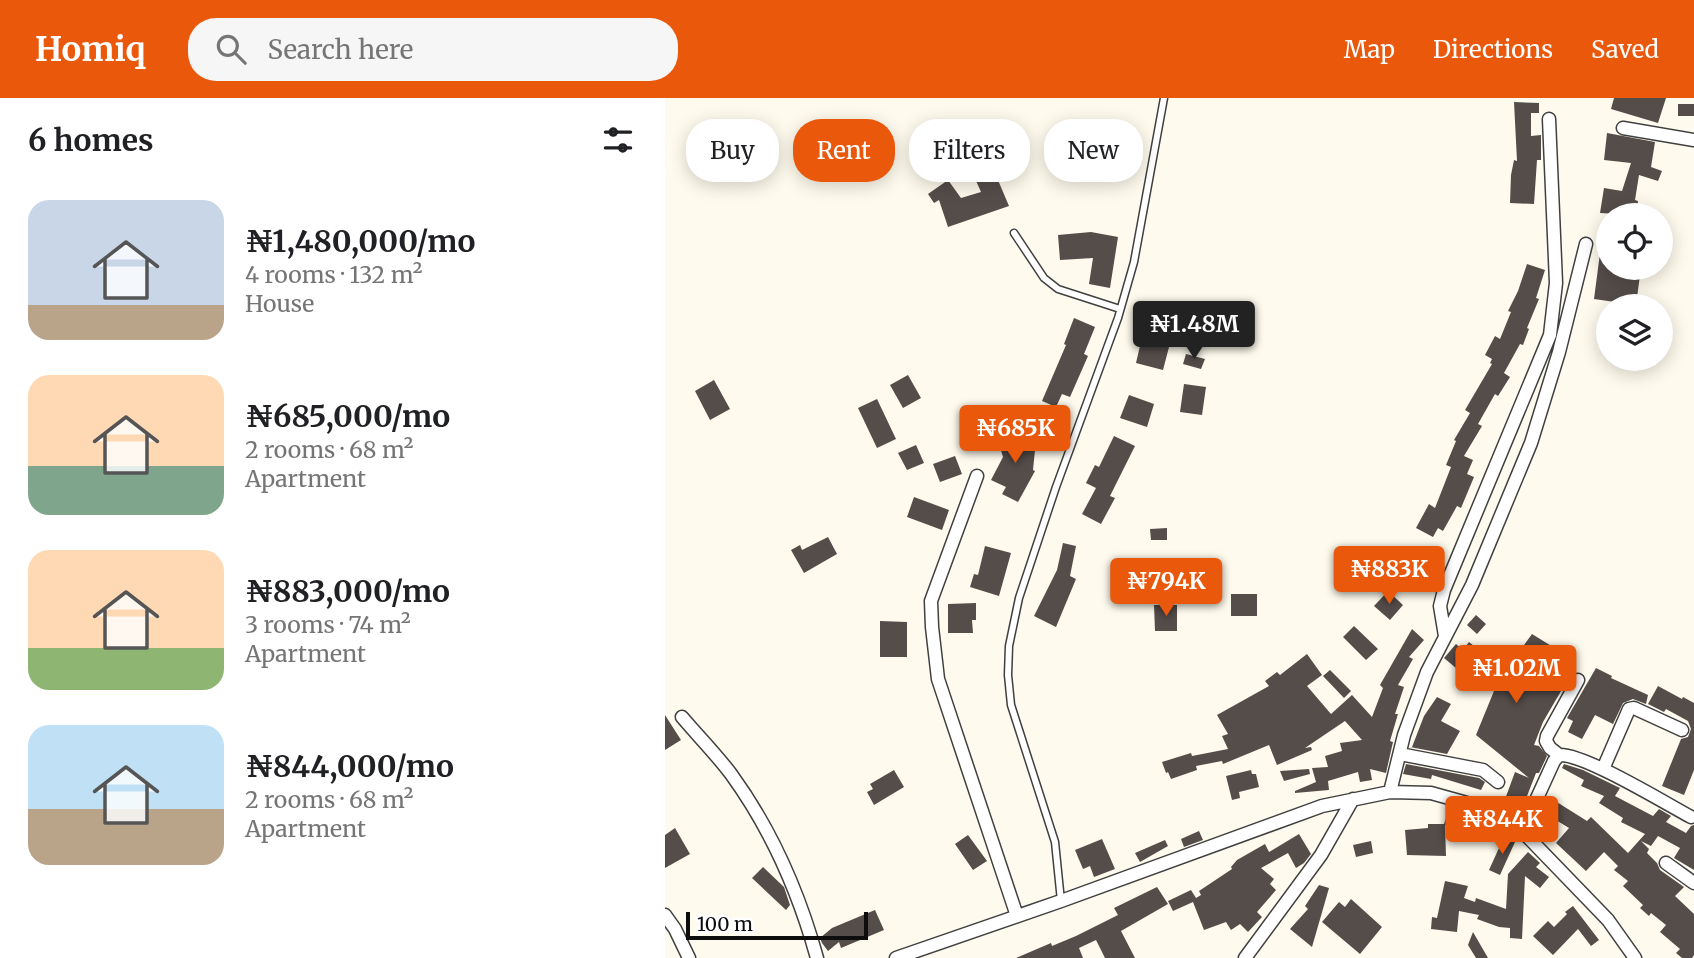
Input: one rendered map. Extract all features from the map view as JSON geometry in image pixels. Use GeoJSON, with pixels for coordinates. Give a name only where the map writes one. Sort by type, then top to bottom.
{"type":"FeatureCollection","features":[{"type":"Feature","properties":{"kind":"street"},"geometry":{"type":"LineString","coordinates":[[1445,636],[1440,606],[1444,590],[1550,335],[1556,283],[1549,119]]}},
{"type":"Feature","properties":{"kind":"street"},"geometry":{"type":"LineString","coordinates":[[1623,128],[1694,140]]}},
{"type":"Feature","properties":{"kind":"street"},"geometry":{"type":"LineString","coordinates":[[1390,792],[1404,735],[1427,672],[1472,585],[1531,443],[1559,352],[1586,244]]}},
{"type":"Feature","properties":{"kind":"street"},"geometry":{"type":"LineString","coordinates":[[978,475],[931,601],[932,627],[938,679],[1017,916]]}},
{"type":"Feature","properties":{"kind":"street"},"geometry":{"type":"LineString","coordinates":[[1559,755],[1550,748],[1546,741],[1547,736],[1578,680]]}},
{"type":"Feature","properties":{"kind":"street"},"geometry":{"type":"LineString","coordinates":[[1603,769],[1629,709],[1634,708],[1682,730]]}},
{"type":"Feature","properties":{"kind":"street"},"geometry":{"type":"LineString","coordinates":[[682,717],[731,774],[757,815],[783,862],[804,913],[817,958]]}},
{"type":"Feature","properties":{"kind":"street"},"geometry":{"type":"LineString","coordinates":[[1400,754],[1483,770],[1498,782]]}},
{"type":"Feature","properties":{"kind":"street"},"geometry":{"type":"LineString","coordinates":[[1522,831],[1554,761],[1559,755],[1567,754],[1603,769],[1691,817]]}},
{"type":"Feature","properties":{"kind":"street"},"geometry":{"type":"LineString","coordinates":[[896,958],[1322,806],[1390,792],[1431,793],[1474,805],[1522,831],[1608,920],[1635,958]]}},
{"type":"Feature","properties":{"kind":"street"},"geometry":{"type":"LineString","coordinates":[[1237,958],[1246,958],[1321,855],[1353,799]]}},
{"type":"Feature","properties":{"kind":"street"},"geometry":{"type":"LineString","coordinates":[[1666,863],[1694,883]]}},
{"type":"Feature","properties":{"kind":"street"},"geometry":{"type":"LineString","coordinates":[[665,915],[689,958]]}},
{"type":"Feature","properties":{"kind":"lane"},"geometry":{"type":"LineString","coordinates":[[1061,901],[1055,842],[1011,705],[1009,646],[1019,598],[1134,262],[1164,98]]}},
{"type":"Feature","properties":{"kind":"lane"},"geometry":{"type":"LineString","coordinates":[[1014,233],[1044,278],[1058,289],[1120,309]]}},
{"type":"Feature","properties":{"kind":"building"},"geometry":{"type":"Polygon","coordinates":[[[1614,98],[1666,98],[1658,123],[1611,109],[1614,98]]]}},
{"type":"Feature","properties":{"kind":"building"},"geometry":{"type":"Polygon","coordinates":[[[1514,102],[1539,103],[1539,113],[1531,113],[1531,136],[1541,135],[1541,160],[1537,160],[1534,204],[1510,203],[1511,175],[1514,160],[1517,161],[1514,102]]]}},
{"type":"Feature","properties":{"kind":"building"},"geometry":{"type":"Polygon","coordinates":[[[1678,104],[1694,104],[1694,116],[1678,116],[1678,104]]]}},
{"type":"Feature","properties":{"kind":"building"},"geometry":{"type":"Polygon","coordinates":[[[1607,133],[1655,142],[1651,167],[1662,171],[1658,181],[1639,175],[1635,200],[1638,203],[1602,203],[1604,188],[1622,191],[1631,163],[1604,160],[1607,133]]]}},
{"type":"Feature","properties":{"kind":"building"},"geometry":{"type":"Polygon","coordinates":[[[945,182],[949,182],[961,198],[981,192],[977,182],[999,182],[1009,206],[948,227],[939,200],[934,203],[928,194],[945,182]]]}},
{"type":"Feature","properties":{"kind":"building"},"geometry":{"type":"Polygon","coordinates":[[[1091,232],[1118,237],[1110,288],[1089,284],[1093,258],[1060,260],[1058,235],[1091,232]]]}},
{"type":"Feature","properties":{"kind":"building"},"geometry":{"type":"Polygon","coordinates":[[[1527,264],[1545,270],[1536,298],[1539,299],[1527,328],[1529,329],[1523,345],[1520,344],[1504,373],[1510,377],[1498,396],[1495,394],[1478,424],[1482,426],[1464,456],[1473,460],[1467,474],[1474,477],[1461,508],[1457,506],[1443,531],[1438,528],[1433,537],[1416,528],[1429,504],[1435,508],[1451,467],[1446,465],[1456,441],[1454,440],[1470,413],[1465,410],[1492,364],[1492,359],[1485,355],[1495,336],[1500,339],[1527,264]]]}},
{"type":"Feature","properties":{"kind":"building"},"geometry":{"type":"Polygon","coordinates":[[[1596,280],[1639,280],[1637,294],[1596,294],[1594,299],[1596,280]]]}},
{"type":"Feature","properties":{"kind":"building"},"geometry":{"type":"Polygon","coordinates":[[[1153,313],[1175,323],[1165,346],[1169,347],[1163,370],[1136,363],[1142,337],[1153,313]]]}},
{"type":"Feature","properties":{"kind":"building"},"geometry":{"type":"Polygon","coordinates":[[[1074,318],[1095,327],[1084,354],[1088,356],[1070,397],[1062,394],[1056,407],[1042,401],[1066,345],[1064,344],[1074,318]]]}},
{"type":"Feature","properties":{"kind":"building"},"geometry":{"type":"Polygon","coordinates":[[[1186,354],[1205,359],[1201,369],[1183,364],[1186,354]]]}},
{"type":"Feature","properties":{"kind":"building"},"geometry":{"type":"Polygon","coordinates":[[[908,375],[921,398],[903,408],[890,385],[908,375]]]}},
{"type":"Feature","properties":{"kind":"building"},"geometry":{"type":"Polygon","coordinates":[[[714,380],[730,409],[710,420],[695,391],[714,380]]]}},
{"type":"Feature","properties":{"kind":"building"},"geometry":{"type":"Polygon","coordinates":[[[1184,384],[1206,387],[1202,415],[1180,412],[1184,384]]]}},
{"type":"Feature","properties":{"kind":"building"},"geometry":{"type":"Polygon","coordinates":[[[1129,395],[1154,404],[1147,427],[1120,418],[1129,395]]]}},
{"type":"Feature","properties":{"kind":"building"},"geometry":{"type":"Polygon","coordinates":[[[877,399],[896,439],[877,448],[858,408],[877,399]]]}},
{"type":"Feature","properties":{"kind":"building"},"geometry":{"type":"Polygon","coordinates":[[[1007,431],[1009,437],[1036,440],[1035,471],[1018,502],[1002,494],[1006,487],[991,480],[1003,457],[996,434],[1007,431]]]}},
{"type":"Feature","properties":{"kind":"building"},"geometry":{"type":"Polygon","coordinates":[[[1114,436],[1135,446],[1110,496],[1115,498],[1101,524],[1082,514],[1096,488],[1086,483],[1095,465],[1099,467],[1114,436]]]}},
{"type":"Feature","properties":{"kind":"building"},"geometry":{"type":"Polygon","coordinates":[[[916,445],[924,463],[907,470],[898,453],[916,445]]]}},
{"type":"Feature","properties":{"kind":"building"},"geometry":{"type":"Polygon","coordinates":[[[955,456],[962,474],[940,482],[933,464],[955,456]]]}},
{"type":"Feature","properties":{"kind":"building"},"geometry":{"type":"Polygon","coordinates":[[[914,497],[949,510],[942,530],[907,517],[914,497]]]}},
{"type":"Feature","properties":{"kind":"building"},"geometry":{"type":"Polygon","coordinates":[[[1167,528],[1167,540],[1151,540],[1150,529],[1167,528]]]}},
{"type":"Feature","properties":{"kind":"building"},"geometry":{"type":"Polygon","coordinates":[[[828,537],[837,554],[804,573],[791,550],[800,545],[802,550],[828,537]]]}},
{"type":"Feature","properties":{"kind":"building"},"geometry":{"type":"Polygon","coordinates":[[[1063,543],[1076,546],[1070,576],[1076,579],[1056,627],[1034,616],[1057,570],[1063,543]]]}},
{"type":"Feature","properties":{"kind":"building"},"geometry":{"type":"Polygon","coordinates":[[[985,546],[1011,553],[999,596],[970,587],[974,574],[978,575],[985,546]]]}},
{"type":"Feature","properties":{"kind":"building"},"geometry":{"type":"Polygon","coordinates":[[[1388,591],[1403,605],[1390,620],[1374,606],[1388,591]]]}},
{"type":"Feature","properties":{"kind":"building"},"geometry":{"type":"Polygon","coordinates":[[[1231,594],[1257,594],[1257,616],[1231,616],[1231,594]]]}},
{"type":"Feature","properties":{"kind":"building"},"geometry":{"type":"Polygon","coordinates":[[[976,603],[976,620],[972,620],[973,633],[948,633],[948,604],[976,603]]]}},
{"type":"Feature","properties":{"kind":"building"},"geometry":{"type":"Polygon","coordinates":[[[1154,605],[1177,605],[1177,631],[1155,631],[1154,605]]]}},
{"type":"Feature","properties":{"kind":"building"},"geometry":{"type":"Polygon","coordinates":[[[1476,615],[1486,624],[1477,634],[1467,625],[1476,615]]]}},
{"type":"Feature","properties":{"kind":"building"},"geometry":{"type":"Polygon","coordinates":[[[880,621],[907,622],[907,657],[880,657],[880,621]]]}},
{"type":"Feature","properties":{"kind":"building"},"geometry":{"type":"Polygon","coordinates":[[[1354,626],[1378,649],[1366,660],[1343,637],[1354,626]]]}},
{"type":"Feature","properties":{"kind":"building"},"geometry":{"type":"Polygon","coordinates":[[[1412,629],[1424,640],[1409,657],[1413,659],[1398,685],[1404,687],[1395,714],[1398,714],[1390,741],[1393,742],[1386,773],[1370,769],[1372,780],[1360,782],[1358,772],[1328,781],[1329,790],[1295,793],[1316,782],[1312,768],[1328,767],[1325,756],[1342,751],[1340,743],[1362,740],[1345,721],[1305,748],[1311,747],[1312,750],[1277,765],[1269,745],[1223,764],[1222,761],[1196,766],[1197,770],[1171,779],[1168,772],[1166,773],[1162,762],[1191,753],[1192,756],[1228,749],[1222,736],[1228,734],[1217,715],[1269,686],[1265,681],[1277,672],[1280,675],[1307,654],[1322,675],[1307,686],[1331,714],[1352,695],[1372,717],[1383,688],[1380,685],[1412,629]]]}},
{"type":"Feature","properties":{"kind":"building"},"geometry":{"type":"Polygon","coordinates":[[[1532,634],[1553,647],[1549,652],[1575,667],[1543,722],[1534,745],[1539,746],[1547,756],[1539,773],[1536,773],[1522,809],[1504,802],[1515,772],[1529,778],[1476,735],[1494,691],[1484,686],[1482,690],[1444,658],[1456,644],[1463,650],[1469,642],[1505,671],[1532,634]]]}},
{"type":"Feature","properties":{"kind":"building"},"geometry":{"type":"Polygon","coordinates":[[[1596,668],[1648,695],[1646,704],[1633,699],[1623,703],[1613,724],[1595,715],[1582,739],[1568,732],[1573,721],[1567,718],[1596,668]]]}},
{"type":"Feature","properties":{"kind":"building"},"geometry":{"type":"Polygon","coordinates":[[[1330,670],[1351,691],[1344,698],[1323,676],[1330,670]]]}},
{"type":"Feature","properties":{"kind":"building"},"geometry":{"type":"Polygon","coordinates":[[[1658,686],[1694,703],[1694,770],[1684,795],[1662,786],[1681,739],[1688,737],[1691,729],[1688,721],[1666,709],[1664,712],[1648,704],[1658,686]]]}},
{"type":"Feature","properties":{"kind":"building"},"geometry":{"type":"Polygon","coordinates":[[[1437,697],[1451,704],[1441,721],[1460,731],[1447,754],[1410,747],[1424,716],[1437,697]]]}},
{"type":"Feature","properties":{"kind":"building"},"geometry":{"type":"Polygon","coordinates":[[[665,715],[681,740],[665,750],[665,715]]]}},
{"type":"Feature","properties":{"kind":"building"},"geometry":{"type":"Polygon","coordinates":[[[1406,764],[1479,778],[1485,782],[1481,790],[1432,775],[1431,779],[1403,774],[1406,764]]]}},
{"type":"Feature","properties":{"kind":"building"},"geometry":{"type":"Polygon","coordinates":[[[1564,764],[1620,788],[1615,796],[1653,816],[1659,809],[1671,816],[1666,822],[1686,833],[1694,825],[1694,870],[1674,858],[1680,848],[1658,836],[1651,846],[1641,841],[1649,849],[1647,853],[1660,870],[1684,887],[1675,896],[1694,914],[1692,958],[1682,958],[1676,953],[1680,949],[1660,932],[1666,925],[1640,908],[1643,905],[1623,886],[1628,881],[1614,870],[1618,866],[1604,852],[1586,871],[1556,843],[1569,828],[1543,812],[1552,799],[1587,821],[1591,817],[1628,853],[1645,834],[1621,822],[1623,818],[1599,803],[1604,796],[1581,786],[1584,780],[1562,768],[1564,764]]]}},
{"type":"Feature","properties":{"kind":"building"},"geometry":{"type":"Polygon","coordinates":[[[1309,769],[1310,774],[1284,781],[1280,771],[1309,769]]]}},
{"type":"Feature","properties":{"kind":"building"},"geometry":{"type":"Polygon","coordinates":[[[894,770],[904,787],[874,805],[867,792],[873,789],[870,784],[894,770]]]}},
{"type":"Feature","properties":{"kind":"building"},"geometry":{"type":"Polygon","coordinates":[[[1251,770],[1252,774],[1256,774],[1259,787],[1239,792],[1240,798],[1232,800],[1226,776],[1251,770]]]}},
{"type":"Feature","properties":{"kind":"building"},"geometry":{"type":"Polygon","coordinates":[[[1447,815],[1472,824],[1468,833],[1445,825],[1446,856],[1407,855],[1405,830],[1428,828],[1428,824],[1444,824],[1447,815]]]}},
{"type":"Feature","properties":{"kind":"building"},"geometry":{"type":"Polygon","coordinates":[[[1473,823],[1501,833],[1498,841],[1470,832],[1473,823]]]}},
{"type":"Feature","properties":{"kind":"building"},"geometry":{"type":"Polygon","coordinates":[[[675,828],[690,854],[665,868],[665,835],[675,828]]]}},
{"type":"Feature","properties":{"kind":"building"},"geometry":{"type":"Polygon","coordinates":[[[1199,831],[1203,840],[1184,847],[1181,839],[1199,831]]]}},
{"type":"Feature","properties":{"kind":"building"},"geometry":{"type":"Polygon","coordinates":[[[1299,834],[1311,854],[1296,868],[1288,853],[1261,868],[1274,879],[1270,884],[1276,890],[1257,912],[1262,917],[1248,932],[1240,924],[1231,930],[1226,922],[1204,930],[1193,902],[1173,911],[1168,901],[1191,890],[1196,898],[1201,895],[1199,891],[1232,869],[1237,860],[1265,844],[1269,852],[1299,834]]]}},
{"type":"Feature","properties":{"kind":"building"},"geometry":{"type":"Polygon","coordinates":[[[968,835],[987,861],[973,870],[955,844],[968,835]]]}},
{"type":"Feature","properties":{"kind":"building"},"geometry":{"type":"Polygon","coordinates":[[[1504,837],[1515,842],[1500,875],[1489,870],[1504,837]]]}},
{"type":"Feature","properties":{"kind":"building"},"geometry":{"type":"Polygon","coordinates":[[[1102,839],[1115,869],[1094,877],[1090,866],[1083,869],[1075,850],[1102,839]]]}},
{"type":"Feature","properties":{"kind":"building"},"geometry":{"type":"Polygon","coordinates":[[[1165,840],[1168,846],[1140,862],[1135,853],[1165,840]]]}},
{"type":"Feature","properties":{"kind":"building"},"geometry":{"type":"Polygon","coordinates":[[[1371,841],[1373,853],[1356,857],[1353,845],[1371,841]]]}},
{"type":"Feature","properties":{"kind":"building"},"geometry":{"type":"Polygon","coordinates":[[[1528,852],[1540,863],[1536,867],[1549,877],[1540,888],[1525,876],[1522,939],[1510,938],[1510,928],[1477,919],[1479,915],[1459,911],[1457,932],[1431,929],[1432,917],[1437,918],[1445,881],[1468,886],[1464,898],[1475,902],[1476,898],[1506,909],[1508,874],[1528,852]]]}},
{"type":"Feature","properties":{"kind":"building"},"geometry":{"type":"Polygon","coordinates":[[[763,867],[784,887],[790,905],[786,910],[752,878],[763,867]]]}},
{"type":"Feature","properties":{"kind":"building"},"geometry":{"type":"Polygon","coordinates":[[[1319,885],[1329,888],[1312,947],[1290,929],[1308,909],[1305,906],[1319,885]]]}},
{"type":"Feature","properties":{"kind":"building"},"geometry":{"type":"Polygon","coordinates":[[[1157,887],[1168,904],[1121,931],[1135,958],[1105,958],[1096,940],[1079,948],[1083,958],[1016,958],[1076,936],[1118,915],[1114,908],[1157,887]]]}},
{"type":"Feature","properties":{"kind":"building"},"geometry":{"type":"Polygon","coordinates":[[[1351,899],[1382,927],[1360,954],[1322,922],[1339,902],[1345,907],[1351,899]]]}},
{"type":"Feature","properties":{"kind":"building"},"geometry":{"type":"Polygon","coordinates":[[[1573,906],[1599,940],[1591,946],[1578,929],[1553,955],[1533,936],[1548,921],[1554,927],[1573,906]]]}},
{"type":"Feature","properties":{"kind":"building"},"geometry":{"type":"Polygon","coordinates":[[[875,910],[884,930],[841,948],[839,942],[828,951],[822,943],[820,938],[832,928],[875,910]]]}},
{"type":"Feature","properties":{"kind":"building"},"geometry":{"type":"Polygon","coordinates":[[[1473,932],[1488,958],[1476,958],[1468,945],[1473,932]]]}}]}
